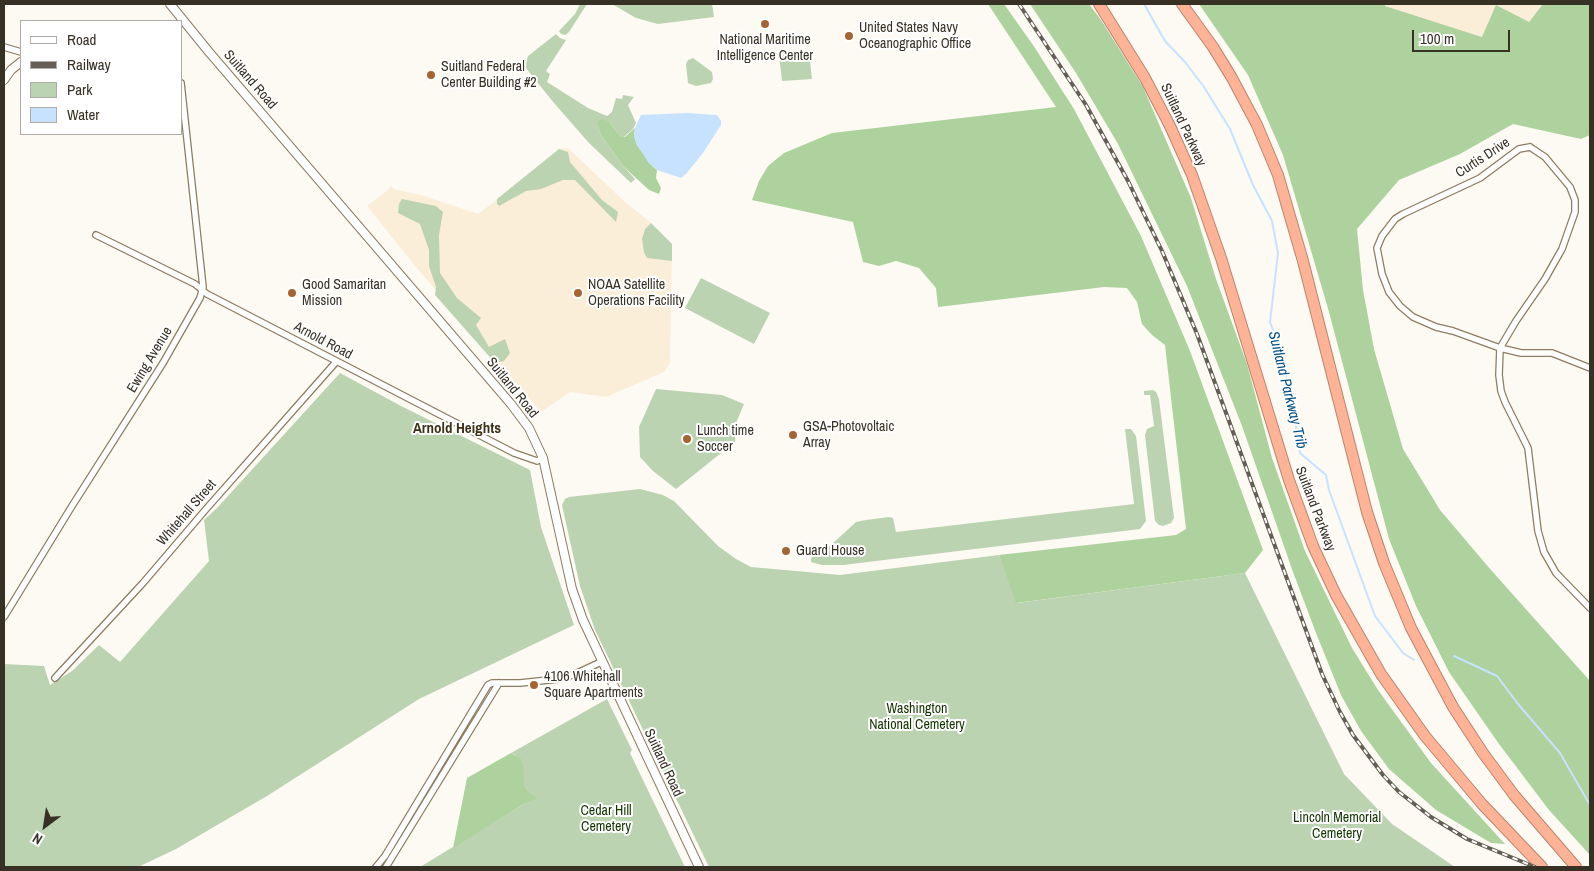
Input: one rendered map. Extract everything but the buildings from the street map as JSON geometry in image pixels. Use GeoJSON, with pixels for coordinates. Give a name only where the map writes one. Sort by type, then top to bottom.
{"type":"FeatureCollection","features":[{"type":"Feature","properties":{"kind":"highway","name":"Suitland Parkway"},"geometry":{"type":"LineString","coordinates":[[1099,4],[1150,86],[1192,175],[1221,258],[1288,480],[1313,546],[1336,595],[1370,657],[1425,736],[1482,804],[1542,867]]}},
{"type":"Feature","properties":{"kind":"highway"},"geometry":{"type":"LineString","coordinates":[[1182,4],[1214,47],[1232,78],[1257,125],[1278,175],[1303,261],[1367,512],[1384,563],[1408,621],[1449,700],[1482,753],[1514,795],[1576,867]]}},
{"type":"Feature","properties":{"kind":"main road","name":"Suitland Road"},"geometry":{"type":"LineString","coordinates":[[170,4],[180,20]]}},
{"type":"Feature","properties":{"kind":"main road","name":"Suitland Road"},"geometry":{"type":"LineString","coordinates":[[183,25],[511,404],[534,436],[543,458],[572,589],[583,620],[601,662],[699,867]]}},
{"type":"Feature","properties":{"kind":"main road"},"geometry":{"type":"LineString","coordinates":[[4,80],[11,70],[20,63]]}},
{"type":"Feature","properties":{"kind":"street"},"geometry":{"type":"LineString","coordinates":[[4,47],[20,52]]}},
{"type":"Feature","properties":{"kind":"street","name":"Ewing Avenue"},"geometry":{"type":"LineString","coordinates":[[4,617],[66,514],[174,345],[200,298],[203,287],[182,92]]}},
{"type":"Feature","properties":{"kind":"street","name":"Curtis Drive"},"geometry":{"type":"LineString","coordinates":[[1590,368],[1552,353],[1521,353],[1500,348],[1436,327],[1413,317],[1400,306],[1389,292],[1382,274],[1377,248],[1382,236],[1404,214],[1480,178],[1519,149],[1530,148],[1545,156],[1570,187],[1575,200],[1575,212],[1562,249],[1539,290],[1516,321],[1500,348],[1498,375],[1505,402],[1528,448],[1538,530],[1544,552],[1556,573],[1590,608]]}},
{"type":"Feature","properties":{"kind":"street","name":"Arnold Road"},"geometry":{"type":"LineString","coordinates":[[96,235],[195,284],[202,291],[336,362],[514,453],[537,460],[543,458]]}},
{"type":"Feature","properties":{"kind":"street","name":"Whitehall Street"},"geometry":{"type":"LineString","coordinates":[[55,678],[143,583],[336,362]]}},
{"type":"Feature","properties":{"kind":"street"},"geometry":{"type":"LineString","coordinates":[[376,867],[385,856],[488,686],[492,683],[558,680],[601,662]]}},
{"type":"Feature","properties":{"kind":"street"},"geometry":{"type":"LineString","coordinates":[[386,867],[499,683]]}},
{"type":"Feature","properties":{"kind":"shaded area"},"geometry":{"type":"Polygon","coordinates":[[[1385,4],[1543,4],[1529,22],[1482,37],[1385,6],[1385,4]]]}},
{"type":"Feature","properties":{"kind":"shaded area","name":"NOAA Satellite Operations Facility"},"geometry":{"type":"Polygon","coordinates":[[[568,148],[672,244],[670,362],[664,372],[606,397],[570,392],[541,412],[416,267],[367,206],[391,186],[394,189],[421,195],[478,214],[559,149],[568,148]]]}},
{"type":"Feature","properties":{"kind":"green space"},"geometry":{"type":"Polygon","coordinates":[[[580,4],[587,4],[569,32],[565,35],[561,34],[559,31],[575,14],[580,4]]]}},
{"type":"Feature","properties":{"kind":"green space"},"geometry":{"type":"Polygon","coordinates":[[[612,4],[712,4],[714,17],[658,24],[636,18],[612,4]]]}},
{"type":"Feature","properties":{"kind":"green space"},"geometry":{"type":"Polygon","coordinates":[[[988,4],[1004,4],[1033,45],[1074,109],[1141,236],[1190,351],[1263,550],[1245,573],[1016,603],[999,555],[1176,535],[1186,529],[1165,345],[1142,324],[1137,302],[1127,288],[1104,287],[938,307],[936,288],[919,268],[896,261],[879,266],[863,262],[853,222],[752,200],[759,181],[768,166],[784,153],[832,133],[1056,107],[988,4]]]}},
{"type":"Feature","properties":{"kind":"green space"},"geometry":{"type":"Polygon","coordinates":[[[1030,4],[1089,4],[1143,87],[1191,198],[1216,279],[1247,364],[1272,458],[1305,551],[1352,648],[1378,690],[1431,763],[1505,844],[1491,843],[1436,810],[1389,769],[1361,731],[1341,695],[1316,633],[1242,426],[1187,286],[1118,144],[1076,73],[1030,4]]]}},
{"type":"Feature","properties":{"kind":"green space"},"geometry":{"type":"Polygon","coordinates":[[[1199,4],[1385,4],[1385,6],[1482,37],[1496,5],[1529,22],[1543,4],[1590,4],[1590,135],[1581,139],[1513,124],[1460,154],[1399,180],[1357,229],[1363,290],[1374,349],[1403,449],[1440,510],[1590,681],[1590,855],[1549,810],[1499,744],[1449,672],[1416,606],[1389,539],[1329,312],[1283,155],[1248,75],[1199,4]]]}},
{"type":"Feature","properties":{"kind":"green space"},"geometry":{"type":"Polygon","coordinates":[[[556,34],[566,40],[546,71],[550,74],[547,82],[588,108],[607,116],[612,112],[616,98],[622,99],[623,95],[634,97],[628,105],[636,123],[633,129],[624,137],[621,137],[609,122],[597,124],[601,135],[635,179],[631,183],[589,143],[525,67],[528,56],[556,34]]]}},
{"type":"Feature","properties":{"kind":"green space"},"geometry":{"type":"Polygon","coordinates":[[[809,52],[812,79],[782,81],[779,55],[809,52]]]}},
{"type":"Feature","properties":{"kind":"green space"},"geometry":{"type":"Polygon","coordinates":[[[693,58],[712,72],[713,79],[711,83],[696,86],[688,83],[686,64],[688,60],[693,58]]]}},
{"type":"Feature","properties":{"kind":"green space"},"geometry":{"type":"Polygon","coordinates":[[[603,119],[609,122],[621,137],[625,137],[635,128],[634,136],[649,163],[657,170],[656,178],[661,188],[659,194],[649,190],[624,167],[601,135],[597,124],[599,120],[603,119]]]}},
{"type":"Feature","properties":{"kind":"green space"},"geometry":{"type":"Polygon","coordinates":[[[559,149],[568,152],[570,162],[602,200],[618,212],[616,222],[575,180],[563,180],[541,189],[526,191],[499,206],[497,204],[497,199],[559,149]]]}},
{"type":"Feature","properties":{"kind":"green space"},"geometry":{"type":"Polygon","coordinates":[[[402,199],[436,206],[443,212],[439,235],[440,273],[457,298],[481,318],[476,325],[489,347],[505,339],[510,353],[504,361],[495,363],[435,295],[436,287],[429,266],[429,250],[420,224],[398,213],[399,204],[402,199]]]}},
{"type":"Feature","properties":{"kind":"green space"},"geometry":{"type":"Polygon","coordinates":[[[651,223],[672,244],[672,261],[647,258],[642,239],[645,229],[651,223]]]}},
{"type":"Feature","properties":{"kind":"green space"},"geometry":{"type":"Polygon","coordinates":[[[701,278],[770,313],[754,344],[685,308],[701,278]]]}},
{"type":"Feature","properties":{"kind":"green space"},"geometry":{"type":"Polygon","coordinates":[[[340,373],[401,406],[530,470],[541,527],[574,625],[419,699],[267,796],[176,849],[138,867],[4,867],[4,664],[44,666],[50,685],[72,671],[99,645],[120,662],[209,561],[204,520],[340,373]]]}},
{"type":"Feature","properties":{"kind":"green space","name":"Lunch time Soccer"},"geometry":{"type":"Polygon","coordinates":[[[656,389],[722,395],[744,404],[736,423],[735,442],[676,489],[653,471],[640,457],[639,427],[656,389]]]}},
{"type":"Feature","properties":{"kind":"green space"},"geometry":{"type":"Polygon","coordinates":[[[1153,390],[1159,399],[1174,518],[1171,523],[1163,526],[1155,521],[1145,435],[1147,429],[1154,426],[1150,395],[1144,395],[1144,391],[1153,390]]]}},
{"type":"Feature","properties":{"kind":"green space"},"geometry":{"type":"Polygon","coordinates":[[[1125,429],[1131,429],[1136,436],[1146,521],[1140,529],[843,565],[822,565],[811,562],[811,558],[831,545],[856,522],[866,520],[893,518],[896,532],[1134,504],[1125,429]]]}},
{"type":"Feature","properties":{"kind":"green space","name":"Washington National Cemetery"},"geometry":{"type":"Polygon","coordinates":[[[640,489],[663,495],[674,501],[718,546],[751,567],[840,575],[999,555],[1017,603],[1245,573],[1344,774],[1392,824],[1455,867],[709,867],[595,630],[580,586],[562,505],[565,499],[569,497],[640,489]]]}},
{"type":"Feature","properties":{"kind":"green space","name":"Cedar Hill Cemetery"},"geometry":{"type":"Polygon","coordinates":[[[607,699],[632,750],[630,753],[685,867],[420,867],[522,805],[537,798],[525,787],[515,755],[511,753],[607,699]]]}},
{"type":"Feature","properties":{"kind":"green space"},"geometry":{"type":"Polygon","coordinates":[[[511,753],[521,759],[525,787],[538,798],[522,805],[453,848],[467,778],[511,753]]]}},
{"type":"Feature","properties":{"kind":"water"},"geometry":{"type":"Polygon","coordinates":[[[688,113],[717,115],[721,125],[703,153],[681,178],[657,170],[649,163],[636,144],[634,136],[635,128],[641,115],[688,113]]]}},
{"type":"Feature","properties":{"kind":"waterway","name":"Suitland Parkway Trib"},"geometry":{"type":"LineString","coordinates":[[1144,4],[1165,41],[1185,62],[1204,87],[1230,129],[1253,185],[1272,221],[1278,253],[1270,322],[1279,346],[1292,401],[1300,453],[1326,475],[1329,490],[1375,616],[1403,653],[1414,660]]}},
{"type":"Feature","properties":{"kind":"waterway","name":"Suitland Parkway Trib"},"geometry":{"type":"LineString","coordinates":[[1454,656],[1497,676],[1560,753],[1590,805]]}},
{"type":"Feature","properties":{"kind":"railway"},"geometry":{"type":"LineString","coordinates":[[1019,4],[1086,105],[1128,181],[1162,251],[1197,334],[1322,674],[1353,735],[1383,775],[1399,792],[1431,817],[1467,839],[1535,867]]}},
{"type":"Feature","properties":{"kind":"place","name":"National Maritime Intelligence Center"},"geometry":{"type":"Point","coordinates":[765,24]}},
{"type":"Feature","properties":{"kind":"place","name":"United States Navy Oceanographic Office"},"geometry":{"type":"Point","coordinates":[849,36]}},
{"type":"Feature","properties":{"kind":"place","name":"Suitland Federal Center Building #2"},"geometry":{"type":"Point","coordinates":[431,75]}},
{"type":"Feature","properties":{"kind":"place","name":"Good Samaritan Mission"},"geometry":{"type":"Point","coordinates":[292,293]}},
{"type":"Feature","properties":{"kind":"place","name":"NOAA Satellite Operations Facility"},"geometry":{"type":"Point","coordinates":[578,293]}},
{"type":"Feature","properties":{"kind":"place","name":"GSA-Photovoltaic Array"},"geometry":{"type":"Point","coordinates":[793,435]}},
{"type":"Feature","properties":{"kind":"place","name":"Lunch time Soccer"},"geometry":{"type":"Point","coordinates":[687,439]}},
{"type":"Feature","properties":{"kind":"place","name":"Guard House"},"geometry":{"type":"Point","coordinates":[786,551]}},
{"type":"Feature","properties":{"kind":"place","name":"4106 Whitehall Square Apartments"},"geometry":{"type":"Point","coordinates":[534,685]}},
{"type":"Feature","properties":{"kind":"district","name":"Arnold Heights"},"geometry":{"type":"Point","coordinates":[457,429]}},
{"type":"Feature","properties":{"kind":"park label","name":"Lincoln Memorial Cemetery"},"geometry":{"type":"Point","coordinates":[1337,826]}}]}
